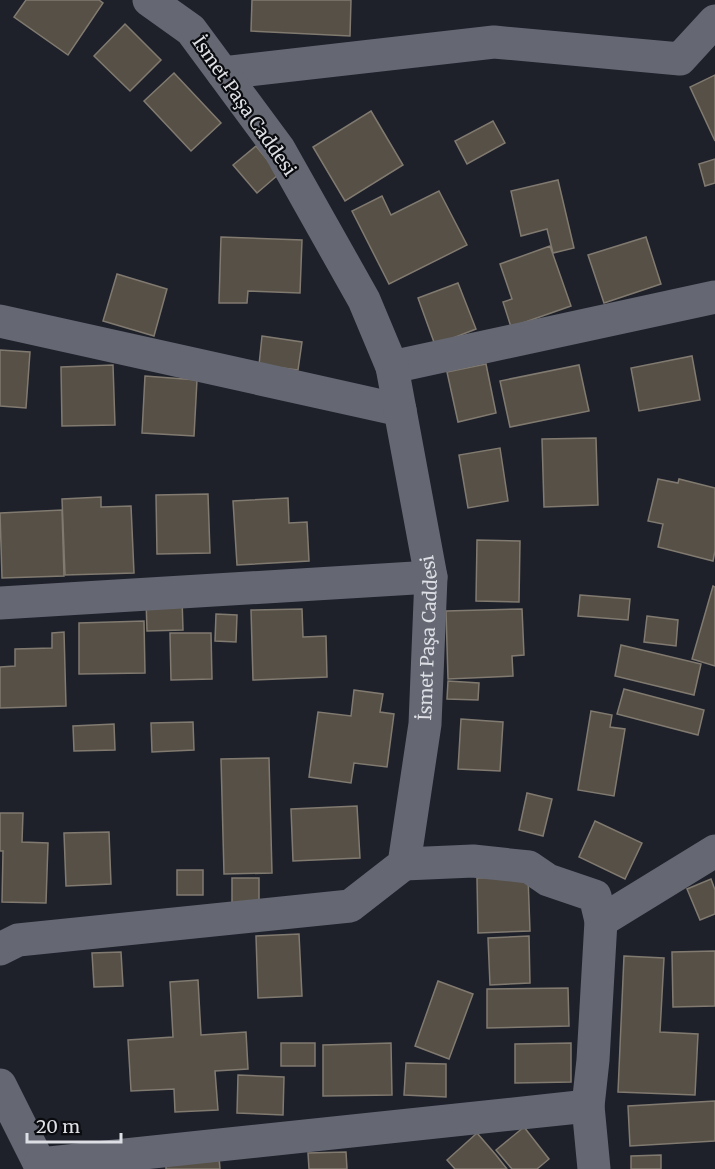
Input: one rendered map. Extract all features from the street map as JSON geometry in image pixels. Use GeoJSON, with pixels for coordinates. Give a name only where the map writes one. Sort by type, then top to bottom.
{"type":"FeatureCollection","features":[{"type":"Feature","properties":{"kind":"street","name":"İsmet Paşa Caddesi"},"geometry":{"type":"LineString","coordinates":[[149,0],[191,30],[279,149],[364,300],[392,367],[431,577],[424,724],[404,864]]}},
{"type":"Feature","properties":{"kind":"street"},"geometry":{"type":"LineString","coordinates":[[223,73],[494,42],[680,59],[713,24]]}},
{"type":"Feature","properties":{"kind":"street"},"geometry":{"type":"LineString","coordinates":[[392,367],[715,297]]}},
{"type":"Feature","properties":{"kind":"street"},"geometry":{"type":"LineString","coordinates":[[0,321],[400,410]]}},
{"type":"Feature","properties":{"kind":"street"},"geometry":{"type":"LineString","coordinates":[[0,603],[431,577]]}},
{"type":"Feature","properties":{"kind":"street"},"geometry":{"type":"LineString","coordinates":[[601,921],[715,850]]}},
{"type":"Feature","properties":{"kind":"street"},"geometry":{"type":"LineString","coordinates":[[0,949],[18,940],[350,906],[404,864],[473,861],[529,867],[548,880],[595,896],[601,921],[594,1060],[588,1106],[587,1164]]}},
{"type":"Feature","properties":{"kind":"street"},"geometry":{"type":"LineString","coordinates":[[0,1085],[41,1167],[588,1106]]}},
{"type":"Feature","properties":{"kind":"building"},"geometry":{"type":"Polygon","coordinates":[[[26,0],[99,0],[103,3],[68,55],[14,17],[26,0]]]}},
{"type":"Feature","properties":{"kind":"building"},"geometry":{"type":"Polygon","coordinates":[[[252,0],[351,0],[350,36],[251,31],[252,0]]]}},
{"type":"Feature","properties":{"kind":"building"},"geometry":{"type":"Polygon","coordinates":[[[125,24],[161,60],[130,91],[94,56],[125,24]]]}},
{"type":"Feature","properties":{"kind":"building"},"geometry":{"type":"Polygon","coordinates":[[[174,73],[221,123],[191,151],[144,101],[174,73]]]}},
{"type":"Feature","properties":{"kind":"building"},"geometry":{"type":"Polygon","coordinates":[[[715,75],[715,141],[690,87],[715,75]]]}},
{"type":"Feature","properties":{"kind":"building"},"geometry":{"type":"Polygon","coordinates":[[[371,111],[403,165],[345,201],[313,147],[371,111]]]}},
{"type":"Feature","properties":{"kind":"building"},"geometry":{"type":"Polygon","coordinates":[[[493,121],[505,143],[467,164],[455,141],[493,121]]]}},
{"type":"Feature","properties":{"kind":"building"},"geometry":{"type":"Polygon","coordinates":[[[256,146],[279,174],[257,193],[233,165],[256,146]]]}},
{"type":"Feature","properties":{"kind":"building"},"geometry":{"type":"Polygon","coordinates":[[[715,159],[715,183],[705,186],[699,164],[715,159]]]}},
{"type":"Feature","properties":{"kind":"building"},"geometry":{"type":"Polygon","coordinates":[[[558,180],[574,248],[553,253],[547,229],[521,236],[511,191],[558,180]]]}},
{"type":"Feature","properties":{"kind":"building"},"geometry":{"type":"Polygon","coordinates":[[[439,191],[467,245],[389,284],[352,211],[382,196],[391,215],[439,191]]]}},
{"type":"Feature","properties":{"kind":"building"},"geometry":{"type":"Polygon","coordinates":[[[221,237],[302,240],[300,293],[248,291],[247,303],[219,303],[221,237]]]}},
{"type":"Feature","properties":{"kind":"building"},"geometry":{"type":"Polygon","coordinates":[[[646,237],[661,284],[604,303],[588,255],[646,237]]]}},
{"type":"Feature","properties":{"kind":"building"},"geometry":{"type":"Polygon","coordinates":[[[550,246],[571,306],[511,327],[503,302],[512,299],[500,264],[550,246]]]}},
{"type":"Feature","properties":{"kind":"building"},"geometry":{"type":"Polygon","coordinates":[[[117,274],[167,289],[154,336],[103,321],[117,274]]]}},
{"type":"Feature","properties":{"kind":"building"},"geometry":{"type":"Polygon","coordinates":[[[458,283],[476,329],[435,345],[418,298],[458,283]]]}},
{"type":"Feature","properties":{"kind":"building"},"geometry":{"type":"Polygon","coordinates":[[[262,336],[302,342],[298,370],[259,365],[262,336]]]}},
{"type":"Feature","properties":{"kind":"building"},"geometry":{"type":"Polygon","coordinates":[[[0,350],[30,352],[26,408],[0,406],[0,350]]]}},
{"type":"Feature","properties":{"kind":"building"},"geometry":{"type":"Polygon","coordinates":[[[692,356],[700,400],[639,411],[631,368],[692,356]]]}},
{"type":"Feature","properties":{"kind":"building"},"geometry":{"type":"Polygon","coordinates":[[[486,364],[496,413],[458,422],[447,372],[486,364]]]}},
{"type":"Feature","properties":{"kind":"building"},"geometry":{"type":"Polygon","coordinates":[[[113,365],[115,425],[62,426],[61,367],[113,365]]]}},
{"type":"Feature","properties":{"kind":"building"},"geometry":{"type":"Polygon","coordinates":[[[579,365],[589,411],[510,427],[500,381],[579,365]]]}},
{"type":"Feature","properties":{"kind":"building"},"geometry":{"type":"Polygon","coordinates":[[[145,376],[197,380],[194,436],[142,433],[145,376]]]}},
{"type":"Feature","properties":{"kind":"building"},"geometry":{"type":"Polygon","coordinates":[[[596,438],[598,505],[544,507],[542,439],[596,438]]]}},
{"type":"Feature","properties":{"kind":"building"},"geometry":{"type":"Polygon","coordinates":[[[500,448],[508,501],[468,508],[459,455],[500,448]]]}},
{"type":"Feature","properties":{"kind":"building"},"geometry":{"type":"Polygon","coordinates":[[[658,479],[678,483],[679,479],[715,488],[713,561],[658,547],[663,524],[648,521],[658,479]]]}},
{"type":"Feature","properties":{"kind":"building"},"geometry":{"type":"Polygon","coordinates":[[[208,494],[210,553],[157,554],[156,495],[208,494]]]}},
{"type":"Feature","properties":{"kind":"building"},"geometry":{"type":"Polygon","coordinates":[[[101,497],[101,507],[131,506],[134,573],[65,575],[62,499],[101,497]]]}},
{"type":"Feature","properties":{"kind":"building"},"geometry":{"type":"Polygon","coordinates":[[[288,498],[289,523],[307,522],[309,561],[237,565],[233,501],[288,498]]]}},
{"type":"Feature","properties":{"kind":"building"},"geometry":{"type":"Polygon","coordinates":[[[62,510],[64,576],[2,578],[0,513],[62,510]]]}},
{"type":"Feature","properties":{"kind":"building"},"geometry":{"type":"Polygon","coordinates":[[[477,540],[520,541],[519,602],[476,601],[477,540]]]}},
{"type":"Feature","properties":{"kind":"building"},"geometry":{"type":"Polygon","coordinates":[[[713,586],[715,587],[715,666],[692,659],[713,586]]]}},
{"type":"Feature","properties":{"kind":"building"},"geometry":{"type":"Polygon","coordinates":[[[580,595],[630,599],[628,620],[578,616],[580,595]]]}},
{"type":"Feature","properties":{"kind":"building"},"geometry":{"type":"Polygon","coordinates":[[[182,598],[183,630],[147,631],[146,599],[182,598]]]}},
{"type":"Feature","properties":{"kind":"building"},"geometry":{"type":"Polygon","coordinates":[[[302,609],[303,637],[326,636],[327,677],[253,680],[251,610],[302,609]]]}},
{"type":"Feature","properties":{"kind":"building"},"geometry":{"type":"Polygon","coordinates":[[[522,609],[524,655],[512,656],[513,676],[448,679],[446,611],[522,609]]]}},
{"type":"Feature","properties":{"kind":"building"},"geometry":{"type":"Polygon","coordinates":[[[216,614],[237,615],[236,642],[215,641],[216,614]]]}},
{"type":"Feature","properties":{"kind":"building"},"geometry":{"type":"Polygon","coordinates":[[[647,616],[678,620],[676,646],[644,642],[647,616]]]}},
{"type":"Feature","properties":{"kind":"building"},"geometry":{"type":"Polygon","coordinates":[[[144,621],[145,673],[79,674],[79,623],[144,621]]]}},
{"type":"Feature","properties":{"kind":"building"},"geometry":{"type":"Polygon","coordinates":[[[64,632],[66,706],[0,708],[0,667],[15,666],[15,649],[52,648],[52,633],[64,632]]]}},
{"type":"Feature","properties":{"kind":"building"},"geometry":{"type":"Polygon","coordinates":[[[170,633],[211,633],[212,679],[171,680],[170,633]]]}},
{"type":"Feature","properties":{"kind":"building"},"geometry":{"type":"Polygon","coordinates":[[[621,645],[701,664],[694,695],[615,676],[621,645]]]}},
{"type":"Feature","properties":{"kind":"building"},"geometry":{"type":"Polygon","coordinates":[[[448,681],[479,683],[478,700],[447,699],[448,681]]]}},
{"type":"Feature","properties":{"kind":"building"},"geometry":{"type":"Polygon","coordinates":[[[624,689],[704,710],[698,735],[617,714],[624,689]]]}},
{"type":"Feature","properties":{"kind":"building"},"geometry":{"type":"Polygon","coordinates":[[[354,690],[383,694],[380,712],[394,714],[387,767],[354,763],[351,783],[309,777],[318,712],[351,716],[354,690]]]}},
{"type":"Feature","properties":{"kind":"building"},"geometry":{"type":"Polygon","coordinates":[[[591,711],[612,715],[610,727],[625,729],[614,796],[578,790],[591,711]]]}},
{"type":"Feature","properties":{"kind":"building"},"geometry":{"type":"Polygon","coordinates":[[[461,719],[503,722],[500,771],[458,769],[461,719]]]}},
{"type":"Feature","properties":{"kind":"building"},"geometry":{"type":"Polygon","coordinates":[[[193,722],[194,750],[152,752],[151,723],[193,722]]]}},
{"type":"Feature","properties":{"kind":"building"},"geometry":{"type":"Polygon","coordinates":[[[114,724],[115,750],[74,751],[73,726],[114,724]]]}},
{"type":"Feature","properties":{"kind":"building"},"geometry":{"type":"Polygon","coordinates":[[[269,758],[272,873],[224,874],[221,759],[269,758]]]}},
{"type":"Feature","properties":{"kind":"building"},"geometry":{"type":"Polygon","coordinates":[[[527,793],[552,799],[543,836],[519,830],[527,793]]]}},
{"type":"Feature","properties":{"kind":"building"},"geometry":{"type":"Polygon","coordinates":[[[357,806],[360,858],[293,861],[291,809],[357,806]]]}},
{"type":"Feature","properties":{"kind":"building"},"geometry":{"type":"Polygon","coordinates":[[[0,813],[23,813],[22,842],[48,843],[46,903],[2,902],[3,851],[0,851],[0,813]]]}},
{"type":"Feature","properties":{"kind":"building"},"geometry":{"type":"Polygon","coordinates":[[[595,821],[642,843],[625,879],[579,857],[595,821]]]}},
{"type":"Feature","properties":{"kind":"building"},"geometry":{"type":"Polygon","coordinates":[[[109,832],[111,884],[66,886],[64,833],[109,832]]]}},
{"type":"Feature","properties":{"kind":"building"},"geometry":{"type":"Polygon","coordinates":[[[177,870],[203,870],[203,895],[177,895],[177,870]]]}},
{"type":"Feature","properties":{"kind":"building"},"geometry":{"type":"Polygon","coordinates":[[[528,876],[530,931],[478,933],[477,878],[528,876]]]}},
{"type":"Feature","properties":{"kind":"building"},"geometry":{"type":"Polygon","coordinates":[[[232,878],[259,878],[259,903],[232,903],[232,878]]]}},
{"type":"Feature","properties":{"kind":"building"},"geometry":{"type":"Polygon","coordinates":[[[711,879],[715,890],[715,914],[700,920],[687,889],[711,879]]]}},
{"type":"Feature","properties":{"kind":"building"},"geometry":{"type":"Polygon","coordinates":[[[299,934],[302,996],[258,998],[256,936],[299,934]]]}},
{"type":"Feature","properties":{"kind":"building"},"geometry":{"type":"Polygon","coordinates":[[[529,936],[530,983],[490,985],[488,938],[529,936]]]}},
{"type":"Feature","properties":{"kind":"building"},"geometry":{"type":"Polygon","coordinates":[[[715,951],[715,1006],[673,1007],[672,952],[715,951]]]}},
{"type":"Feature","properties":{"kind":"building"},"geometry":{"type":"Polygon","coordinates":[[[121,952],[123,986],[94,987],[92,953],[121,952]]]}},
{"type":"Feature","properties":{"kind":"building"},"geometry":{"type":"Polygon","coordinates":[[[624,956],[664,958],[660,1032],[698,1034],[695,1095],[618,1092],[624,956]]]}},
{"type":"Feature","properties":{"kind":"building"},"geometry":{"type":"Polygon","coordinates":[[[198,980],[201,1035],[246,1032],[248,1069],[215,1071],[218,1110],[175,1112],[174,1089],[131,1091],[128,1040],[173,1037],[170,982],[198,980]]]}},
{"type":"Feature","properties":{"kind":"building"},"geometry":{"type":"Polygon","coordinates":[[[438,981],[473,994],[449,1059],[415,1046],[438,981]]]}},
{"type":"Feature","properties":{"kind":"building"},"geometry":{"type":"Polygon","coordinates":[[[568,988],[569,1026],[487,1028],[487,989],[568,988]]]}},
{"type":"Feature","properties":{"kind":"building"},"geometry":{"type":"Polygon","coordinates":[[[281,1043],[315,1043],[315,1066],[281,1066],[281,1043]]]}},
{"type":"Feature","properties":{"kind":"building"},"geometry":{"type":"Polygon","coordinates":[[[391,1043],[392,1095],[323,1096],[323,1045],[391,1043]]]}},
{"type":"Feature","properties":{"kind":"building"},"geometry":{"type":"Polygon","coordinates":[[[571,1043],[571,1082],[515,1083],[515,1044],[571,1043]]]}},
{"type":"Feature","properties":{"kind":"building"},"geometry":{"type":"Polygon","coordinates":[[[406,1063],[446,1064],[446,1097],[404,1095],[406,1063]]]}},
{"type":"Feature","properties":{"kind":"building"},"geometry":{"type":"Polygon","coordinates":[[[238,1075],[284,1077],[283,1115],[237,1113],[238,1075]]]}},
{"type":"Feature","properties":{"kind":"building"},"geometry":{"type":"Polygon","coordinates":[[[715,1101],[715,1141],[630,1146],[628,1106],[715,1101]]]}},
{"type":"Feature","properties":{"kind":"building"},"geometry":{"type":"Polygon","coordinates":[[[524,1127],[549,1159],[537,1169],[512,1169],[496,1150],[524,1127]]]}},
{"type":"Feature","properties":{"kind":"building"},"geometry":{"type":"Polygon","coordinates":[[[477,1133],[507,1169],[455,1169],[447,1160],[477,1133]]]}},
{"type":"Feature","properties":{"kind":"building"},"geometry":{"type":"Polygon","coordinates":[[[346,1152],[347,1169],[309,1169],[308,1153],[346,1152]]]}},
{"type":"Feature","properties":{"kind":"building"},"geometry":{"type":"Polygon","coordinates":[[[661,1155],[661,1169],[631,1169],[631,1156],[661,1155]]]}},
{"type":"Feature","properties":{"kind":"building"},"geometry":{"type":"Polygon","coordinates":[[[219,1157],[220,1169],[166,1169],[166,1164],[219,1157]]]}}]}
